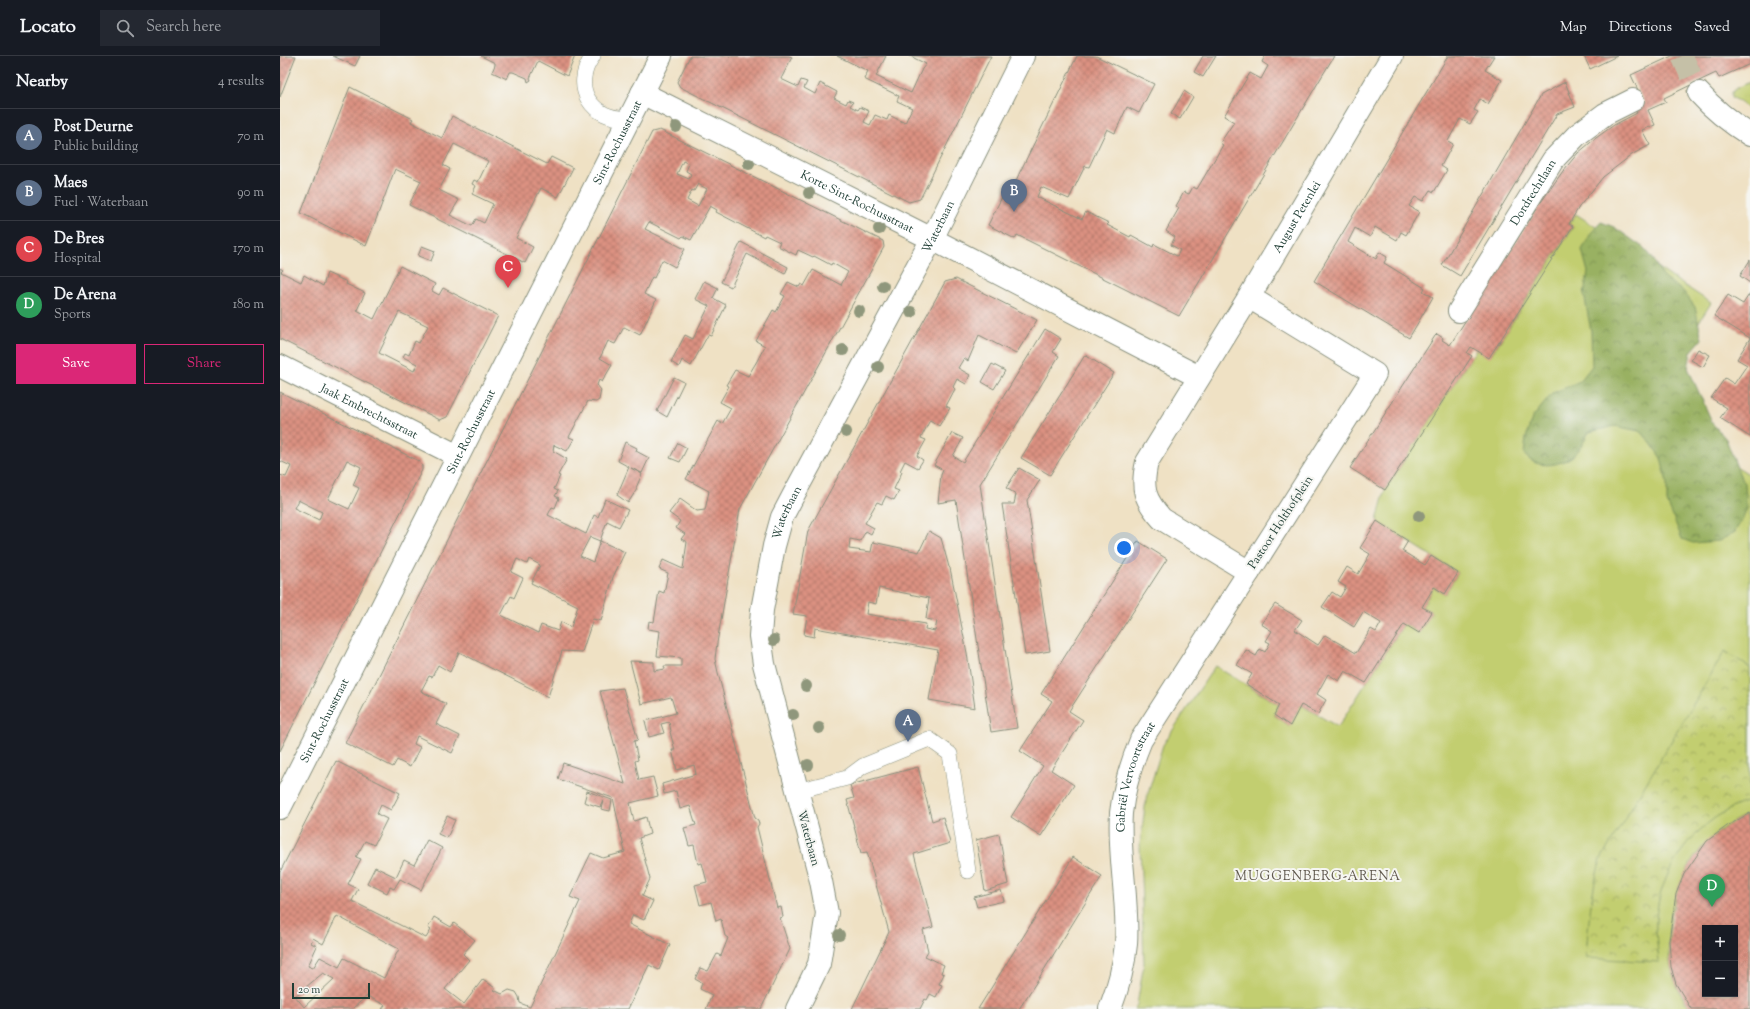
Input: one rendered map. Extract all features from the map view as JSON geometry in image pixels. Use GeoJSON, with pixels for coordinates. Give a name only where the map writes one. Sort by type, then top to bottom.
{"type":"FeatureCollection","features":[{"type":"Feature","properties":{"kind":"street","name":"Waterbaan"},"geometry":{"type":"LineString","coordinates":[[797,1009],[819,964],[827,913],[821,881],[764,664],[760,636],[762,610],[774,546],[782,518],[793,496],[932,239],[1023,56]]}},
{"type":"Feature","properties":{"kind":"street","name":"August Petenlei"},"geometry":{"type":"LineString","coordinates":[[1199,377],[1249,297],[1392,56]]}},
{"type":"Feature","properties":{"kind":"street","name":"Sint-Rochusstraat"},"geometry":{"type":"LineString","coordinates":[[280,808],[642,93],[656,59]]}},
{"type":"Feature","properties":{"kind":"street","name":"Korte Sint-Rochusstraat"},"geometry":{"type":"LineString","coordinates":[[642,93],[932,239],[1199,377]]}},
{"type":"Feature","properties":{"kind":"street"},"geometry":{"type":"LineString","coordinates":[[1699,93],[1716,111],[1750,135]]}},
{"type":"Feature","properties":{"kind":"street","name":"Dordrechtlaan"},"geometry":{"type":"LineString","coordinates":[[1459,311],[1552,160],[1581,132],[1605,114],[1633,100]]}},
{"type":"Feature","properties":{"kind":"street","name":"Pastoor Holthofplein"},"geometry":{"type":"LineString","coordinates":[[1199,377],[1147,462],[1143,478],[1146,492],[1151,507],[1162,519],[1249,572],[1375,374],[1249,297]]}},
{"type":"Feature","properties":{"kind":"street","name":"Jaak Embrechtsstraat"},"geometry":{"type":"LineString","coordinates":[[280,366],[458,456]]}},
{"type":"Feature","properties":{"kind":"street","name":"Gabriël Vervoortstraat"},"geometry":{"type":"LineString","coordinates":[[1110,1009],[1122,966],[1126,943],[1121,813],[1125,787],[1131,764],[1141,740],[1249,572]]}},
{"type":"Feature","properties":{"kind":"lane"},"geometry":{"type":"LineString","coordinates":[[593,56],[588,63],[584,74],[584,87],[588,99],[596,109],[606,116],[619,119],[629,118]]}},
{"type":"Feature","properties":{"kind":"lane"},"geometry":{"type":"LineString","coordinates":[[797,792],[847,778],[863,766],[929,739],[950,754],[968,871]]}},
{"type":"Feature","properties":{"kind":"green space"},"geometry":{"type":"Polygon","coordinates":[[[1750,82],[1750,109],[1732,97],[1732,92],[1750,82]]]}},
{"type":"Feature","properties":{"kind":"green space"},"geometry":{"type":"Polygon","coordinates":[[[1576,214],[1711,303],[1645,407],[1750,475],[1750,813],[1716,833],[1707,842],[1694,859],[1683,879],[1675,901],[1670,924],[1669,947],[1672,969],[1679,990],[1691,1009],[1134,1009],[1137,1005],[1144,963],[1140,844],[1146,800],[1163,745],[1215,666],[1279,705],[1274,715],[1290,726],[1301,705],[1338,727],[1404,624],[1419,633],[1432,612],[1422,607],[1434,587],[1445,594],[1458,573],[1377,521],[1385,490],[1476,350],[1490,357],[1573,227],[1569,224],[1576,214]]]}},
{"type":"Feature","properties":{"kind":"green space"},"geometry":{"type":"Polygon","coordinates":[[[1601,222],[1614,227],[1644,248],[1651,256],[1664,278],[1683,291],[1695,307],[1702,339],[1691,352],[1688,368],[1713,424],[1726,439],[1739,473],[1745,483],[1747,509],[1735,532],[1719,541],[1693,543],[1682,539],[1667,502],[1667,483],[1661,458],[1648,439],[1639,431],[1615,426],[1589,432],[1577,452],[1565,461],[1550,465],[1536,463],[1524,454],[1526,438],[1532,418],[1553,393],[1580,381],[1592,366],[1591,331],[1584,294],[1588,272],[1582,250],[1591,233],[1601,222]]]}},
{"type":"Feature","properties":{"kind":"green space"},"geometry":{"type":"Polygon","coordinates":[[[1725,651],[1750,668],[1750,801],[1732,808],[1702,828],[1679,855],[1670,870],[1658,902],[1656,935],[1659,962],[1586,958],[1590,908],[1601,859],[1725,651]]]}},
{"type":"Feature","properties":{"kind":"building"},"geometry":{"type":"Polygon","coordinates":[[[280,56],[296,56],[280,97],[280,56]]]}},
{"type":"Feature","properties":{"kind":"building"},"geometry":{"type":"Polygon","coordinates":[[[333,56],[360,56],[355,66],[333,56]]]}},
{"type":"Feature","properties":{"kind":"building"},"geometry":{"type":"Polygon","coordinates":[[[481,56],[575,56],[567,76],[538,61],[530,78],[531,80],[528,82],[527,78],[513,72],[510,72],[507,79],[492,72],[495,63],[481,56]]]}},
{"type":"Feature","properties":{"kind":"building"},"geometry":{"type":"Polygon","coordinates":[[[690,56],[792,57],[781,79],[798,87],[801,80],[807,82],[804,88],[815,94],[820,83],[837,92],[834,98],[846,104],[848,100],[853,102],[850,106],[858,110],[860,107],[869,111],[864,122],[870,125],[875,115],[887,120],[889,115],[905,123],[912,108],[897,101],[899,96],[864,79],[868,71],[837,56],[886,56],[876,76],[911,93],[922,69],[926,64],[910,56],[991,56],[920,199],[909,202],[680,87],[677,82],[690,56]]]}},
{"type":"Feature","properties":{"kind":"building"},"geometry":{"type":"Polygon","coordinates":[[[1077,56],[1096,56],[1154,84],[1139,113],[1127,107],[1115,133],[1107,129],[1089,167],[1085,166],[1069,199],[1041,187],[1037,197],[1082,219],[1086,212],[1109,223],[1107,225],[1130,237],[1131,235],[1153,247],[1154,244],[1177,256],[1180,250],[1171,245],[1175,237],[1166,231],[1179,208],[1176,206],[1184,192],[1189,194],[1193,187],[1197,189],[1223,145],[1220,143],[1234,122],[1224,116],[1250,73],[1261,79],[1268,66],[1262,62],[1265,56],[1334,56],[1179,316],[1017,235],[1015,239],[988,225],[1009,183],[1014,185],[1077,56]]]}},
{"type":"Feature","properties":{"kind":"building"},"geometry":{"type":"Polygon","coordinates":[[[1203,56],[1216,56],[1203,77],[1194,72],[1203,56]]]}},
{"type":"Feature","properties":{"kind":"building"},"geometry":{"type":"Polygon","coordinates":[[[1448,56],[1494,56],[1485,70],[1502,80],[1488,104],[1480,99],[1474,110],[1478,112],[1470,124],[1460,119],[1448,141],[1453,144],[1441,166],[1447,170],[1434,192],[1430,190],[1423,201],[1415,197],[1409,206],[1419,212],[1406,235],[1401,232],[1397,240],[1375,227],[1370,237],[1355,228],[1348,242],[1376,259],[1379,252],[1387,257],[1384,263],[1425,288],[1423,291],[1433,297],[1409,338],[1314,281],[1448,56]]]}},
{"type":"Feature","properties":{"kind":"building"},"geometry":{"type":"Polygon","coordinates":[[[1584,56],[1617,56],[1590,69],[1584,56]]]}},
{"type":"Feature","properties":{"kind":"building"},"geometry":{"type":"Polygon","coordinates":[[[1672,56],[1750,56],[1750,64],[1719,78],[1716,73],[1664,98],[1666,102],[1648,110],[1655,125],[1642,130],[1650,145],[1633,154],[1603,177],[1579,207],[1569,224],[1573,226],[1489,358],[1471,347],[1467,353],[1472,356],[1385,490],[1350,468],[1435,336],[1437,334],[1443,338],[1442,340],[1450,345],[1539,205],[1563,171],[1578,153],[1596,138],[1614,125],[1637,113],[1635,109],[1644,103],[1631,75],[1672,56]]]}},
{"type":"Feature","properties":{"kind":"building"},"geometry":{"type":"Polygon","coordinates":[[[1565,82],[1575,107],[1557,114],[1460,276],[1442,265],[1541,95],[1565,82]]]}},
{"type":"Feature","properties":{"kind":"building"},"geometry":{"type":"Polygon","coordinates":[[[350,87],[413,119],[411,122],[442,138],[452,116],[547,164],[551,157],[573,168],[558,197],[541,188],[516,238],[533,247],[525,263],[409,205],[421,181],[395,169],[366,246],[301,213],[350,87]],[[454,144],[443,165],[450,169],[439,190],[459,200],[450,215],[472,226],[476,219],[484,223],[493,204],[472,194],[476,186],[472,184],[474,180],[478,182],[488,161],[454,144]]]}},
{"type":"Feature","properties":{"kind":"building"},"geometry":{"type":"Polygon","coordinates":[[[1184,91],[1193,97],[1180,119],[1171,114],[1184,91]]]}},
{"type":"Feature","properties":{"kind":"building"},"geometry":{"type":"Polygon","coordinates":[[[660,130],[883,241],[884,247],[740,509],[717,643],[715,659],[719,677],[755,818],[758,820],[759,824],[757,827],[777,908],[781,907],[783,917],[780,918],[790,949],[761,1009],[706,1009],[712,995],[700,989],[702,983],[695,979],[700,968],[708,971],[717,954],[721,956],[728,938],[725,936],[721,919],[716,921],[711,902],[700,905],[695,885],[707,882],[702,863],[698,864],[694,845],[689,846],[684,828],[696,825],[690,806],[680,809],[676,791],[664,794],[662,784],[696,774],[694,765],[677,770],[672,750],[675,750],[669,722],[661,724],[664,733],[649,737],[645,721],[676,713],[671,697],[641,704],[630,661],[654,662],[654,671],[665,669],[664,666],[681,666],[681,658],[657,656],[660,631],[648,629],[649,621],[654,622],[659,591],[664,593],[668,573],[659,569],[663,560],[683,569],[687,542],[681,539],[685,534],[676,528],[680,521],[669,513],[680,499],[697,511],[705,510],[709,491],[686,479],[718,421],[722,424],[731,408],[720,402],[729,386],[726,385],[735,370],[748,376],[765,346],[756,341],[773,310],[776,312],[785,296],[781,294],[788,282],[799,287],[801,284],[804,286],[813,270],[841,285],[848,272],[832,263],[831,265],[798,250],[796,255],[778,246],[780,242],[765,235],[764,237],[716,212],[717,210],[710,206],[691,240],[683,236],[681,238],[649,222],[645,229],[685,249],[675,267],[662,260],[654,278],[652,277],[644,294],[656,300],[640,335],[624,327],[615,344],[608,341],[600,358],[612,365],[602,382],[599,380],[597,385],[601,390],[599,400],[596,402],[588,401],[569,437],[574,439],[567,451],[554,445],[553,451],[567,459],[558,475],[560,476],[554,489],[558,491],[555,496],[559,498],[555,508],[552,507],[548,515],[586,534],[594,515],[598,517],[605,499],[628,510],[619,527],[607,521],[600,541],[625,552],[613,577],[601,621],[593,619],[582,652],[562,651],[548,697],[459,652],[450,672],[438,665],[432,677],[429,676],[421,691],[446,704],[436,724],[460,736],[452,753],[417,736],[414,744],[420,747],[410,767],[397,760],[393,767],[345,743],[652,132],[660,130]],[[683,161],[677,174],[689,179],[691,174],[686,171],[689,164],[683,161]],[[698,184],[694,191],[692,190],[687,200],[698,206],[707,189],[698,184]],[[590,537],[580,556],[593,562],[600,541],[590,537]],[[517,559],[511,572],[523,578],[514,598],[511,596],[501,615],[538,633],[541,625],[558,631],[561,622],[571,627],[578,606],[531,583],[540,565],[529,559],[527,564],[517,559]]]}},
{"type":"Feature","properties":{"kind":"building"},"geometry":{"type":"Polygon","coordinates":[[[741,242],[788,267],[785,274],[747,254],[731,287],[721,282],[741,242]]]}},
{"type":"Feature","properties":{"kind":"building"},"geometry":{"type":"Polygon","coordinates":[[[422,246],[435,251],[431,261],[418,256],[422,246]]]}},
{"type":"Feature","properties":{"kind":"building"},"geometry":{"type":"Polygon","coordinates":[[[1750,260],[1750,283],[1740,276],[1750,260]]]}},
{"type":"Feature","properties":{"kind":"building"},"geometry":{"type":"Polygon","coordinates":[[[400,266],[435,284],[432,291],[439,295],[443,288],[498,316],[447,417],[440,420],[280,339],[280,268],[283,270],[281,272],[301,282],[304,275],[323,286],[327,273],[347,282],[346,284],[365,293],[357,310],[374,319],[400,266]],[[399,312],[379,353],[414,371],[417,364],[403,357],[405,353],[409,355],[415,341],[419,343],[428,326],[399,312]]]}},
{"type":"Feature","properties":{"kind":"building"},"geometry":{"type":"Polygon","coordinates":[[[956,279],[1037,320],[1016,354],[979,335],[968,361],[964,358],[958,368],[970,375],[966,384],[957,379],[953,387],[955,389],[946,406],[950,408],[939,426],[930,420],[921,438],[926,440],[917,456],[923,460],[918,468],[905,461],[900,471],[902,472],[894,489],[899,491],[894,500],[886,496],[882,504],[877,502],[865,523],[874,528],[871,534],[866,531],[860,541],[850,539],[849,549],[871,552],[873,542],[919,552],[929,531],[941,538],[950,568],[967,653],[975,708],[929,700],[938,650],[815,628],[814,637],[804,635],[807,616],[793,614],[808,531],[945,282],[956,279]],[[879,588],[876,604],[868,602],[866,614],[926,624],[925,629],[935,631],[937,621],[926,619],[929,598],[879,588]]]}},
{"type":"Feature","properties":{"kind":"building"},"geometry":{"type":"Polygon","coordinates":[[[704,281],[718,288],[713,298],[726,305],[711,336],[708,335],[691,366],[682,360],[679,367],[671,362],[685,335],[693,339],[709,306],[695,299],[704,281]]]}},
{"type":"Feature","properties":{"kind":"building"},"geometry":{"type":"Polygon","coordinates":[[[1750,293],[1750,338],[1714,316],[1728,295],[1743,304],[1750,293]]]}},
{"type":"Feature","properties":{"kind":"building"},"geometry":{"type":"Polygon","coordinates":[[[1045,329],[1061,339],[1053,352],[1059,356],[980,484],[1017,728],[991,732],[956,500],[938,503],[941,475],[943,470],[934,465],[952,433],[963,438],[953,456],[963,462],[1045,329]]]}},
{"type":"Feature","properties":{"kind":"building"},"geometry":{"type":"Polygon","coordinates":[[[1750,338],[1750,437],[1720,418],[1727,408],[1711,398],[1725,378],[1734,384],[1747,365],[1737,359],[1750,338]]]}},
{"type":"Feature","properties":{"kind":"building"},"geometry":{"type":"Polygon","coordinates":[[[1698,349],[1710,355],[1703,367],[1691,360],[1698,349]]]}},
{"type":"Feature","properties":{"kind":"building"},"geometry":{"type":"Polygon","coordinates":[[[1085,355],[1114,373],[1050,475],[1021,458],[1085,355]]]}},
{"type":"Feature","properties":{"kind":"building"},"geometry":{"type":"Polygon","coordinates":[[[992,364],[1005,371],[994,389],[982,382],[992,364]]]}},
{"type":"Feature","properties":{"kind":"building"},"geometry":{"type":"Polygon","coordinates":[[[674,377],[684,382],[667,417],[657,411],[674,377]]]}},
{"type":"Feature","properties":{"kind":"building"},"geometry":{"type":"Polygon","coordinates":[[[280,392],[419,461],[422,466],[422,470],[280,751],[280,475],[286,477],[291,466],[280,461],[280,392]],[[347,460],[328,499],[349,509],[359,488],[353,485],[361,467],[347,460]],[[298,500],[294,508],[319,520],[322,512],[298,500]]]}},
{"type":"Feature","properties":{"kind":"building"},"geometry":{"type":"Polygon","coordinates":[[[625,442],[637,448],[636,451],[649,458],[642,473],[631,468],[642,474],[636,488],[637,489],[628,503],[617,495],[629,467],[618,461],[625,442]]]}},
{"type":"Feature","properties":{"kind":"building"},"geometry":{"type":"Polygon","coordinates":[[[678,443],[687,448],[680,462],[670,458],[678,443]]]}},
{"type":"Feature","properties":{"kind":"building"},"geometry":{"type":"Polygon","coordinates":[[[1019,468],[1040,480],[1027,500],[1050,651],[1025,655],[1002,504],[1014,504],[1016,494],[1006,488],[1019,468]]]}},
{"type":"Feature","properties":{"kind":"building"},"geometry":{"type":"Polygon","coordinates":[[[1377,521],[1408,541],[1402,551],[1425,565],[1431,556],[1458,573],[1445,594],[1434,587],[1422,607],[1432,612],[1419,633],[1404,624],[1366,683],[1345,671],[1339,681],[1328,674],[1317,694],[1326,700],[1318,714],[1301,705],[1290,726],[1274,715],[1279,705],[1246,684],[1252,674],[1237,665],[1246,650],[1256,656],[1260,649],[1265,652],[1270,643],[1266,641],[1272,631],[1261,624],[1275,604],[1302,620],[1295,630],[1318,645],[1325,635],[1356,653],[1371,629],[1376,632],[1381,623],[1363,612],[1354,627],[1322,607],[1332,592],[1340,597],[1346,587],[1338,582],[1347,567],[1358,574],[1370,554],[1360,548],[1377,521]]]}},
{"type":"Feature","properties":{"kind":"building"},"geometry":{"type":"Polygon","coordinates":[[[1138,541],[1167,559],[1069,711],[1083,720],[1051,770],[1074,785],[1041,836],[1011,817],[1043,766],[1020,751],[1052,701],[1041,694],[1138,541]]]}},
{"type":"Feature","properties":{"kind":"building"},"geometry":{"type":"Polygon","coordinates":[[[623,688],[638,740],[634,741],[638,760],[635,761],[639,780],[653,777],[658,796],[630,803],[634,821],[646,817],[650,834],[639,838],[650,879],[642,896],[653,901],[644,920],[633,915],[629,924],[670,945],[659,970],[649,965],[628,1009],[382,1009],[385,1005],[367,996],[352,1009],[280,1009],[280,872],[336,761],[400,793],[391,810],[381,805],[377,814],[387,819],[374,845],[365,841],[356,857],[361,859],[348,884],[358,889],[352,901],[426,938],[431,930],[428,928],[434,917],[451,927],[454,923],[475,940],[463,954],[469,960],[445,989],[464,1004],[483,979],[495,988],[494,990],[502,994],[509,990],[516,992],[520,1003],[530,1007],[580,901],[570,897],[591,853],[603,858],[625,852],[613,798],[558,779],[563,763],[625,784],[600,691],[623,688]],[[337,916],[323,944],[313,938],[311,943],[317,946],[308,966],[313,968],[320,957],[339,967],[344,958],[384,978],[399,949],[337,916]],[[323,973],[295,996],[304,1007],[334,979],[323,973]]]}},
{"type":"Feature","properties":{"kind":"building"},"geometry":{"type":"Polygon","coordinates":[[[918,767],[932,821],[943,817],[950,843],[914,854],[933,927],[923,930],[928,951],[925,956],[944,965],[941,973],[944,974],[939,984],[942,985],[936,997],[930,994],[927,1000],[925,999],[920,1009],[852,1009],[889,932],[867,852],[861,853],[847,800],[854,798],[850,785],[918,767]]]}},
{"type":"Feature","properties":{"kind":"building"},"geometry":{"type":"Polygon","coordinates":[[[587,791],[612,800],[610,811],[601,809],[603,801],[600,807],[584,802],[587,791]]]}},
{"type":"Feature","properties":{"kind":"building"},"geometry":{"type":"Polygon","coordinates":[[[1750,813],[1750,1009],[1691,1009],[1676,984],[1671,967],[1669,941],[1676,894],[1684,874],[1707,841],[1727,826],[1750,813]]]}},
{"type":"Feature","properties":{"kind":"building"},"geometry":{"type":"Polygon","coordinates":[[[447,816],[455,820],[447,838],[438,834],[447,816]]]}},
{"type":"Feature","properties":{"kind":"building"},"geometry":{"type":"Polygon","coordinates":[[[999,834],[1008,884],[985,891],[976,840],[999,834]]]}},
{"type":"Feature","properties":{"kind":"building"},"geometry":{"type":"Polygon","coordinates":[[[427,840],[442,848],[421,890],[400,879],[394,889],[390,887],[387,893],[367,883],[375,867],[396,877],[404,860],[414,865],[427,840]]]}},
{"type":"Feature","properties":{"kind":"building"},"geometry":{"type":"Polygon","coordinates":[[[1073,857],[1102,876],[1039,978],[1019,1009],[978,1009],[1073,857]]]}},
{"type":"Feature","properties":{"kind":"building"},"geometry":{"type":"Polygon","coordinates":[[[1001,890],[1004,901],[977,907],[974,897],[1001,890]]]}},
{"type":"Feature","properties":{"kind":"tunnel"},"geometry":{"type":"LineString","coordinates":[[1682,56],[1699,93]]}},
{"type":"Feature","properties":{"kind":"place","name":"Maes"},"geometry":{"type":"Point","coordinates":[1014,212]}},
{"type":"Feature","properties":{"kind":"place","name":"De Bres"},"geometry":{"type":"Point","coordinates":[508,288]}},
{"type":"Feature","properties":{"kind":"place","name":"Post Deurne"},"geometry":{"type":"Point","coordinates":[908,742]}},
{"type":"Feature","properties":{"kind":"place","name":"De Arena"},"geometry":{"type":"Point","coordinates":[1712,907]}},
{"type":"Feature","properties":{"kind":"district","name":"MUGGENBERG-ARENA"},"geometry":{"type":"Point","coordinates":[1318,875]}}]}
